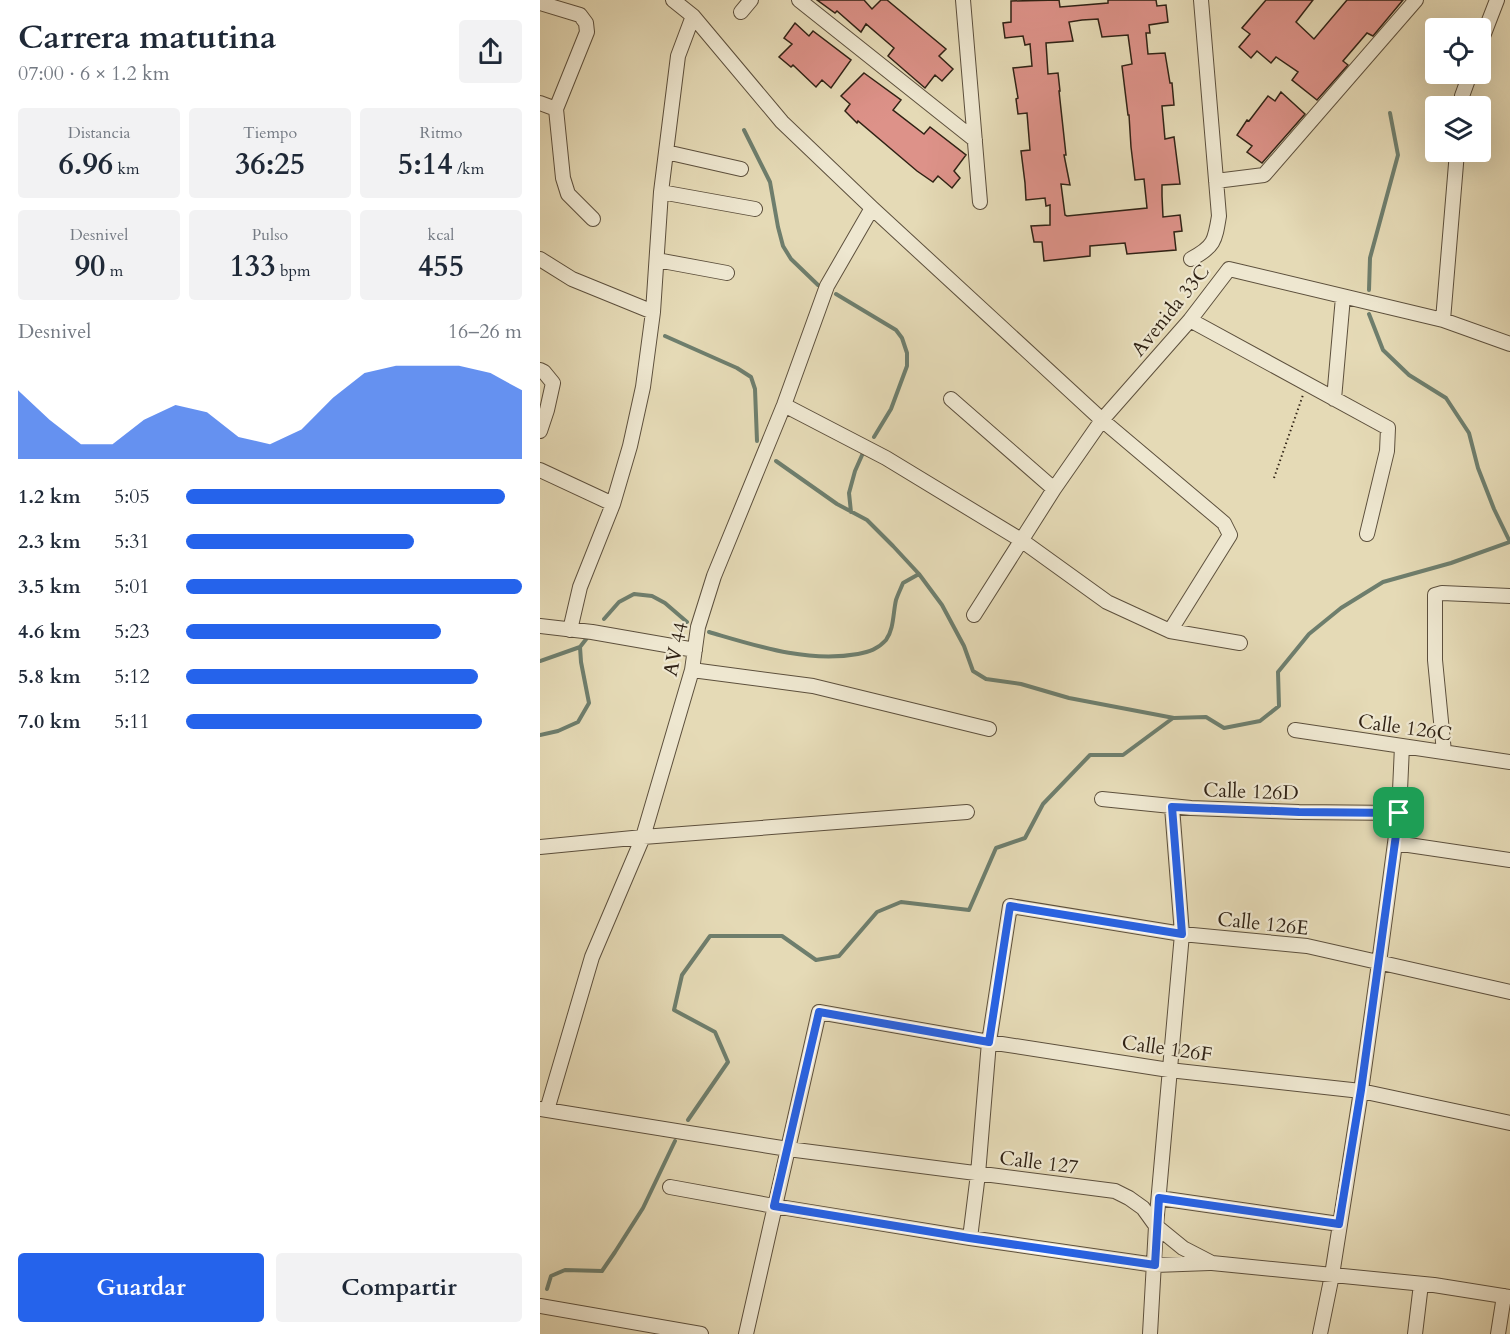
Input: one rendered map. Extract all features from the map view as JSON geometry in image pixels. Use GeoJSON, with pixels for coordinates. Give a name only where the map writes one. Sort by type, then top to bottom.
{"type":"FeatureCollection","features":[{"type":"Feature","properties":{"kind":"street"},"geometry":{"type":"LineString","coordinates":[[672,0],[693,16],[782,122],[872,208],[1102,420],[1224,523],[1230,536],[1170,631]]}},
{"type":"Feature","properties":{"kind":"street"},"geometry":{"type":"LineString","coordinates":[[741,12],[751,0]]}},
{"type":"Feature","properties":{"kind":"street"},"geometry":{"type":"LineString","coordinates":[[800,0],[975,140]]}},
{"type":"Feature","properties":{"kind":"street"},"geometry":{"type":"LineString","coordinates":[[963,0],[980,202]]}},
{"type":"Feature","properties":{"kind":"street"},"geometry":{"type":"LineString","coordinates":[[1191,259],[1207,251],[1216,236],[1219,216],[1201,0]]}},
{"type":"Feature","properties":{"kind":"street"},"geometry":{"type":"LineString","coordinates":[[1216,181],[1264,175],[1416,0]]}},
{"type":"Feature","properties":{"kind":"street"},"geometry":{"type":"LineString","coordinates":[[1490,18],[1497,0]]}},
{"type":"Feature","properties":{"kind":"street"},"geometry":{"type":"LineString","coordinates":[[540,3],[580,15],[586,23],[587,33],[556,109],[563,178],[568,194],[593,219]]}},
{"type":"Feature","properties":{"kind":"street"},"geometry":{"type":"LineString","coordinates":[[570,630],[580,587],[613,504],[630,446],[643,387],[653,312],[661,192],[678,56],[693,16]]}},
{"type":"Feature","properties":{"kind":"street"},"geometry":{"type":"LineString","coordinates":[[540,103],[556,109]]}},
{"type":"Feature","properties":{"kind":"street"},"geometry":{"type":"LineString","coordinates":[[666,152],[741,169]]}},
{"type":"Feature","properties":{"kind":"street"},"geometry":{"type":"LineString","coordinates":[[1443,320],[1456,162]]}},
{"type":"Feature","properties":{"kind":"street"},"geometry":{"type":"LineString","coordinates":[[661,192],[755,209]]}},
{"type":"Feature","properties":{"kind":"street","name":"AV 44"},"geometry":{"type":"LineString","coordinates":[[543,1109],[592,957],[643,837],[692,670],[698,627],[714,576],[784,405],[827,286],[872,208]]}},
{"type":"Feature","properties":{"kind":"street"},"geometry":{"type":"LineString","coordinates":[[540,259],[572,279],[653,312]]}},
{"type":"Feature","properties":{"kind":"street"},"geometry":{"type":"LineString","coordinates":[[657,260],[727,273]]}},
{"type":"Feature","properties":{"kind":"street","name":"Avenida 33C"},"geometry":{"type":"LineString","coordinates":[[974,615],[1054,489],[1102,420],[1190,320],[1229,269],[1443,320],[1510,344]]}},
{"type":"Feature","properties":{"kind":"street"},"geometry":{"type":"LineString","coordinates":[[1334,399],[1343,297]]}},
{"type":"Feature","properties":{"kind":"street"},"geometry":{"type":"LineString","coordinates":[[1190,320],[1388,428],[1387,451],[1367,534]]}},
{"type":"Feature","properties":{"kind":"street"},"geometry":{"type":"LineString","coordinates":[[540,370],[553,383],[540,431]]}},
{"type":"Feature","properties":{"kind":"street"},"geometry":{"type":"LineString","coordinates":[[951,399],[1054,489]]}},
{"type":"Feature","properties":{"kind":"street"},"geometry":{"type":"LineString","coordinates":[[784,405],[886,458],[1021,540],[1107,602],[1170,631],[1240,643]]}},
{"type":"Feature","properties":{"kind":"street"},"geometry":{"type":"LineString","coordinates":[[540,470],[613,504]]}},
{"type":"Feature","properties":{"kind":"street"},"geometry":{"type":"LineString","coordinates":[[1443,752],[1435,660],[1436,595],[1442,593],[1510,596]]}},
{"type":"Feature","properties":{"kind":"street"},"geometry":{"type":"LineString","coordinates":[[540,626],[592,632],[695,650]]}},
{"type":"Feature","properties":{"kind":"street"},"geometry":{"type":"LineString","coordinates":[[692,670],[813,686],[989,729]]}},
{"type":"Feature","properties":{"kind":"street","name":"Calle 126C"},"geometry":{"type":"LineString","coordinates":[[1295,730],[1510,762]]}},
{"type":"Feature","properties":{"kind":"street"},"geometry":{"type":"LineString","coordinates":[[1320,1334],[1332,1275],[1379,963],[1399,813],[1402,746]]}},
{"type":"Feature","properties":{"kind":"street","name":"Calle 126D"},"geometry":{"type":"LineString","coordinates":[[1102,799],[1172,807],[1399,813]]}},
{"type":"Feature","properties":{"kind":"street"},"geometry":{"type":"LineString","coordinates":[[1150,1334],[1156,1226],[1182,934],[1172,807]]}},
{"type":"Feature","properties":{"kind":"street"},"geometry":{"type":"LineString","coordinates":[[540,847],[967,812]]}},
{"type":"Feature","properties":{"kind":"street"},"geometry":{"type":"LineString","coordinates":[[1395,843],[1510,860]]}},
{"type":"Feature","properties":{"kind":"street","name":"Calle 126E"},"geometry":{"type":"LineString","coordinates":[[989,1042],[1010,906],[1182,934],[1307,946],[1510,992]]}},
{"type":"Feature","properties":{"kind":"street","name":"Calle 126F"},"geometry":{"type":"LineString","coordinates":[[788,1149],[819,1012],[989,1042],[1169,1070],[1361,1090],[1510,1123]]}},
{"type":"Feature","properties":{"kind":"street"},"geometry":{"type":"LineString","coordinates":[[969,1238],[978,1174],[989,1042]]}},
{"type":"Feature","properties":{"kind":"street","name":"Calle 127"},"geometry":{"type":"LineString","coordinates":[[543,1109],[788,1149],[1115,1191],[1129,1197],[1143,1208],[1156,1226],[1183,1248],[1212,1263],[1422,1284],[1507,1296]]}},
{"type":"Feature","properties":{"kind":"street"},"geometry":{"type":"LineString","coordinates":[[746,1334],[788,1149]]}},
{"type":"Feature","properties":{"kind":"street"},"geometry":{"type":"LineString","coordinates":[[670,1186],[774,1206],[969,1238],[1155,1265],[1212,1263]]}},
{"type":"Feature","properties":{"kind":"street"},"geometry":{"type":"LineString","coordinates":[[1159,1198],[1339,1224]]}},
{"type":"Feature","properties":{"kind":"street"},"geometry":{"type":"LineString","coordinates":[[1415,1334],[1422,1284]]}},
{"type":"Feature","properties":{"kind":"street"},"geometry":{"type":"LineString","coordinates":[[1498,1334],[1507,1296]]}},
{"type":"Feature","properties":{"kind":"street"},"geometry":{"type":"LineString","coordinates":[[540,1306],[701,1334]]}},
{"type":"Feature","properties":{"kind":"path"},"geometry":{"type":"LineString","coordinates":[[1274,478],[1307,384]]}},
{"type":"Feature","properties":{"kind":"building"},"geometry":{"type":"Polygon","coordinates":[[[817,0],[864,0],[872,9],[881,0],[887,0],[946,49],[939,56],[953,69],[942,81],[935,75],[925,88],[888,56],[894,48],[866,24],[861,32],[837,11],[835,13],[817,0]]]}},
{"type":"Feature","properties":{"kind":"building"},"geometry":{"type":"Polygon","coordinates":[[[1059,0],[1060,7],[1108,3],[1108,0],[1156,0],[1157,6],[1166,5],[1168,22],[1149,25],[1150,33],[1146,33],[1148,54],[1165,53],[1170,83],[1172,83],[1174,105],[1162,106],[1165,139],[1174,137],[1180,184],[1162,185],[1162,196],[1163,217],[1180,215],[1182,231],[1174,232],[1176,250],[1127,254],[1125,243],[1090,246],[1090,256],[1044,261],[1042,242],[1034,242],[1031,226],[1050,225],[1050,205],[1046,206],[1045,198],[1026,200],[1021,151],[1030,150],[1027,113],[1018,114],[1013,68],[1032,66],[1030,44],[1025,45],[1023,36],[1005,38],[1003,23],[1011,22],[1011,1],[1059,0]],[[1098,19],[1082,20],[1069,22],[1073,41],[1046,43],[1048,74],[1058,73],[1066,155],[1064,155],[1070,185],[1061,184],[1067,216],[1147,208],[1144,179],[1135,180],[1122,66],[1132,64],[1128,35],[1102,37],[1098,19]]]}},
{"type":"Feature","properties":{"kind":"building"},"geometry":{"type":"Polygon","coordinates":[[[1266,0],[1313,0],[1296,22],[1314,39],[1347,0],[1403,0],[1373,36],[1367,33],[1343,61],[1348,65],[1317,100],[1292,80],[1298,72],[1276,57],[1271,63],[1257,51],[1251,58],[1239,47],[1250,34],[1242,28],[1266,0]]]}},
{"type":"Feature","properties":{"kind":"building"},"geometry":{"type":"Polygon","coordinates":[[[795,23],[809,36],[813,31],[851,60],[831,88],[822,80],[816,87],[793,65],[791,67],[779,57],[792,44],[784,38],[795,23]]]}},
{"type":"Feature","properties":{"kind":"building"},"geometry":{"type":"Polygon","coordinates":[[[864,73],[901,100],[893,110],[924,134],[930,127],[966,155],[954,171],[960,178],[952,188],[938,176],[933,182],[917,171],[845,111],[850,104],[841,96],[864,73]]]}},
{"type":"Feature","properties":{"kind":"building"},"geometry":{"type":"Polygon","coordinates":[[[1281,92],[1305,114],[1262,163],[1247,152],[1252,146],[1237,135],[1268,96],[1275,101],[1281,92]]]}},
{"type":"Feature","properties":{"kind":"waterway"},"geometry":{"type":"LineString","coordinates":[[1369,290],[1370,258],[1398,155],[1390,113]]}},
{"type":"Feature","properties":{"kind":"waterway"},"geometry":{"type":"LineString","coordinates":[[744,130],[770,182],[783,246],[791,259],[818,285]]}},
{"type":"Feature","properties":{"kind":"waterway"},"geometry":{"type":"LineString","coordinates":[[836,294],[896,330],[902,338],[907,353],[907,366],[891,409],[874,437]]}},
{"type":"Feature","properties":{"kind":"waterway"},"geometry":{"type":"LineString","coordinates":[[1369,314],[1383,350],[1409,375],[1446,398],[1469,433],[1478,468],[1510,542]]}},
{"type":"Feature","properties":{"kind":"waterway"},"geometry":{"type":"LineString","coordinates":[[665,336],[737,368],[751,377],[755,389],[757,441]]}},
{"type":"Feature","properties":{"kind":"waterway"},"geometry":{"type":"LineString","coordinates":[[851,512],[849,493],[863,453]]}},
{"type":"Feature","properties":{"kind":"waterway"},"geometry":{"type":"LineString","coordinates":[[776,461],[837,504],[867,520],[893,546],[919,574],[942,605],[964,646],[973,671],[986,679],[1021,684],[1069,698],[1174,718],[1206,717],[1224,728],[1260,721],[1279,706],[1278,672],[1309,634],[1341,608],[1383,582],[1451,563],[1510,542]]}},
{"type":"Feature","properties":{"kind":"waterway"},"geometry":{"type":"LineString","coordinates":[[709,632],[801,655],[839,656],[866,652],[877,648],[889,636],[896,600],[903,583],[919,574]]}},
{"type":"Feature","properties":{"kind":"waterway"},"geometry":{"type":"LineString","coordinates":[[604,619],[619,602],[634,594],[652,596],[665,603],[687,622]]}},
{"type":"Feature","properties":{"kind":"waterway"},"geometry":{"type":"LineString","coordinates":[[540,735],[558,731],[578,722],[589,703],[580,647],[587,638]]}},
{"type":"Feature","properties":{"kind":"waterway"},"geometry":{"type":"LineString","coordinates":[[540,661],[580,647]]}},
{"type":"Feature","properties":{"kind":"waterway"},"geometry":{"type":"LineString","coordinates":[[688,1120],[728,1062],[715,1032],[674,1010],[682,975],[710,936],[782,936],[816,960],[839,956],[877,912],[901,902],[969,910],[996,848],[1025,838],[1043,804],[1090,755],[1123,755],[1173,718]]}},
{"type":"Feature","properties":{"kind":"waterway"},"geometry":{"type":"LineString","coordinates":[[547,1289],[551,1276],[565,1270],[602,1271],[643,1208],[675,1141]]}},
{"type":"Feature","properties":{"kind":"route"},"geometry":{"type":"LineString","coordinates":[[1172,807],[1399,813],[1361,1090],[1339,1224],[1159,1198],[1155,1265],[774,1206],[819,1012],[989,1042],[1010,906],[1182,934],[1172,807]]}}]}
